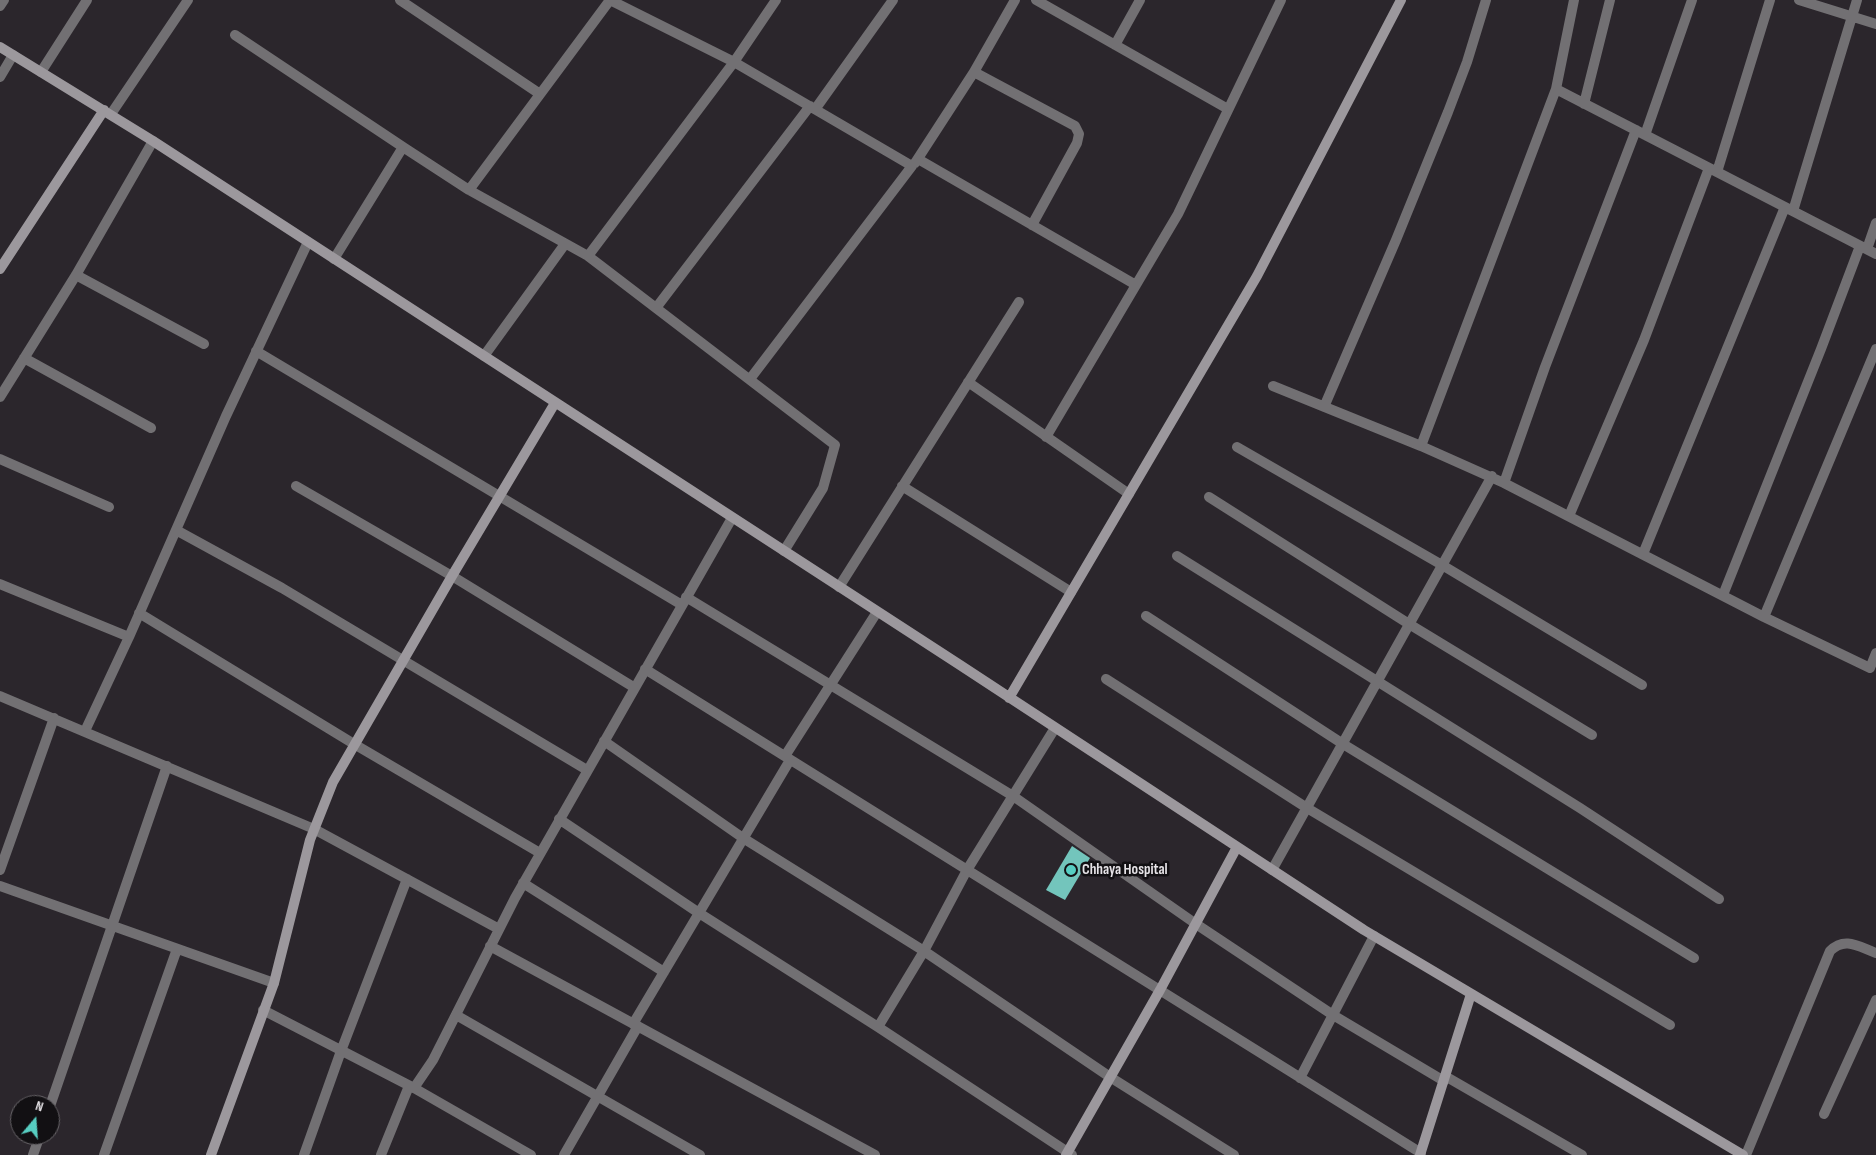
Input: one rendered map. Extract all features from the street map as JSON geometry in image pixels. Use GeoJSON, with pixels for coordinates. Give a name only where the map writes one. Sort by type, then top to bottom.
{"type":"FeatureCollection","features":[{"type":"Feature","properties":{"kind":"street"},"geometry":{"type":"LineString","coordinates":[[0,6],[4,0]]}},
{"type":"Feature","properties":{"kind":"street"},"geometry":{"type":"LineString","coordinates":[[41,72],[87,0]]}},
{"type":"Feature","properties":{"kind":"street"},"geometry":{"type":"LineString","coordinates":[[0,269],[107,112],[188,0]]}},
{"type":"Feature","properties":{"kind":"street"},"geometry":{"type":"LineString","coordinates":[[400,0],[540,94]]}},
{"type":"Feature","properties":{"kind":"street"},"geometry":{"type":"LineString","coordinates":[[469,190],[610,0],[734,62],[813,107],[1032,225],[1136,285]]}},
{"type":"Feature","properties":{"kind":"street"},"geometry":{"type":"LineString","coordinates":[[588,256],[734,62],[776,0]]}},
{"type":"Feature","properties":{"kind":"street"},"geometry":{"type":"LineString","coordinates":[[656,308],[813,107],[893,0]]}},
{"type":"Feature","properties":{"kind":"street"},"geometry":{"type":"LineString","coordinates":[[750,380],[915,162],[974,72],[1015,0]]}},
{"type":"Feature","properties":{"kind":"street"},"geometry":{"type":"LineString","coordinates":[[1036,0],[1228,109]]}},
{"type":"Feature","properties":{"kind":"street"},"geometry":{"type":"LineString","coordinates":[[1115,45],[1140,0]]}},
{"type":"Feature","properties":{"kind":"street"},"geometry":{"type":"LineString","coordinates":[[1046,437],[1178,214],[1281,0]]}},
{"type":"Feature","properties":{"kind":"street"},"geometry":{"type":"LineString","coordinates":[[1009,698],[1257,276],[1401,0]]}},
{"type":"Feature","properties":{"kind":"street"},"geometry":{"type":"LineString","coordinates":[[1324,407],[1396,240],[1448,112],[1467,62],[1486,0]]}},
{"type":"Feature","properties":{"kind":"street"},"geometry":{"type":"LineString","coordinates":[[1421,446],[1556,89],[1574,0]]}},
{"type":"Feature","properties":{"kind":"street"},"geometry":{"type":"LineString","coordinates":[[1584,104],[1610,0]]}},
{"type":"Feature","properties":{"kind":"street"},"geometry":{"type":"LineString","coordinates":[[1504,483],[1545,367],[1692,0]]}},
{"type":"Feature","properties":{"kind":"street"},"geometry":{"type":"LineString","coordinates":[[1568,516],[1644,340],[1713,170],[1770,0]]}},
{"type":"Feature","properties":{"kind":"street"},"geometry":{"type":"LineString","coordinates":[[1643,554],[1789,209],[1857,0]]}},
{"type":"Feature","properties":{"kind":"street"},"geometry":{"type":"LineString","coordinates":[[1805,1],[1876,24]]}},
{"type":"Feature","properties":{"kind":"street"},"geometry":{"type":"LineString","coordinates":[[235,35],[469,190],[588,256],[835,446],[823,488],[784,551]]}},
{"type":"Feature","properties":{"kind":"street"},"geometry":{"type":"LineString","coordinates":[[0,48],[107,112],[334,258],[1374,936],[1745,1155],[1830,951],[1837,945],[1847,943],[1876,953]]}},
{"type":"Feature","properties":{"kind":"street"},"geometry":{"type":"LineString","coordinates":[[0,77],[13,55]]}},
{"type":"Feature","properties":{"kind":"street"},"geometry":{"type":"LineString","coordinates":[[974,72],[1075,126],[1079,134],[1077,143],[1032,225]]}},
{"type":"Feature","properties":{"kind":"street"},"geometry":{"type":"LineString","coordinates":[[1556,89],[1868,250]]}},
{"type":"Feature","properties":{"kind":"street"},"geometry":{"type":"LineString","coordinates":[[0,397],[76,275],[153,142]]}},
{"type":"Feature","properties":{"kind":"street"},"geometry":{"type":"LineString","coordinates":[[334,258],[403,147]]}},
{"type":"Feature","properties":{"kind":"street"},"geometry":{"type":"LineString","coordinates":[[1723,595],[1821,349],[1868,250],[1876,223]]}},
{"type":"Feature","properties":{"kind":"street"},"geometry":{"type":"LineString","coordinates":[[86,731],[256,351],[308,242]]}},
{"type":"Feature","properties":{"kind":"street"},"geometry":{"type":"LineString","coordinates":[[484,356],[565,244]]}},
{"type":"Feature","properties":{"kind":"street"},"geometry":{"type":"LineString","coordinates":[[76,275],[204,344]]}},
{"type":"Feature","properties":{"kind":"street"},"geometry":{"type":"LineString","coordinates":[[839,587],[1019,302]]}},
{"type":"Feature","properties":{"kind":"street"},"geometry":{"type":"LineString","coordinates":[[1764,617],[1876,350]]}},
{"type":"Feature","properties":{"kind":"street"},"geometry":{"type":"LineString","coordinates":[[256,351],[499,496],[830,686],[1012,796],[1196,924],[1333,1014],[1582,1155]]}},
{"type":"Feature","properties":{"kind":"street"},"geometry":{"type":"LineString","coordinates":[[24,358],[151,428]]}},
{"type":"Feature","properties":{"kind":"street"},"geometry":{"type":"LineString","coordinates":[[968,382],[1128,494]]}},
{"type":"Feature","properties":{"kind":"street"},"geometry":{"type":"LineString","coordinates":[[1273,386],[1492,476],[1764,617],[1873,670],[1876,653]]}},
{"type":"Feature","properties":{"kind":"street"},"geometry":{"type":"LineString","coordinates":[[211,1155],[274,983],[314,829],[332,782],[555,403]]}},
{"type":"Feature","properties":{"kind":"street"},"geometry":{"type":"LineString","coordinates":[[1237,447],[1442,565],[1642,685]]}},
{"type":"Feature","properties":{"kind":"street"},"geometry":{"type":"LineString","coordinates":[[0,459],[109,507]]}},
{"type":"Feature","properties":{"kind":"street"},"geometry":{"type":"LineString","coordinates":[[1272,870],[1492,476]]}},
{"type":"Feature","properties":{"kind":"street"},"geometry":{"type":"LineString","coordinates":[[296,486],[452,576],[635,688]]}},
{"type":"Feature","properties":{"kind":"street"},"geometry":{"type":"LineString","coordinates":[[902,486],[1071,592]]}},
{"type":"Feature","properties":{"kind":"street"},"geometry":{"type":"LineString","coordinates":[[1208,497],[1409,624],[1592,736]]}},
{"type":"Feature","properties":{"kind":"street"},"geometry":{"type":"LineString","coordinates":[[381,1155],[412,1087],[433,1060],[540,852],[732,518]]}},
{"type":"Feature","properties":{"kind":"street"},"geometry":{"type":"LineString","coordinates":[[176,530],[282,588],[587,770]]}},
{"type":"Feature","properties":{"kind":"street"},"geometry":{"type":"LineString","coordinates":[[1177,556],[1580,808],[1719,899]]}},
{"type":"Feature","properties":{"kind":"street"},"geometry":{"type":"LineString","coordinates":[[0,584],[129,637]]}},
{"type":"Feature","properties":{"kind":"street"},"geometry":{"type":"LineString","coordinates":[[564,1155],[664,972],[830,686],[877,612]]}},
{"type":"Feature","properties":{"kind":"street"},"geometry":{"type":"LineString","coordinates":[[139,613],[354,744],[540,852]]}},
{"type":"Feature","properties":{"kind":"street"},"geometry":{"type":"LineString","coordinates":[[1146,616],[1343,744],[1694,958]]}},
{"type":"Feature","properties":{"kind":"street"},"geometry":{"type":"LineString","coordinates":[[645,669],[1420,1154],[1471,994]]}},
{"type":"Feature","properties":{"kind":"street"},"geometry":{"type":"LineString","coordinates":[[1106,679],[1306,808],[1670,1025]]}},
{"type":"Feature","properties":{"kind":"street"},"geometry":{"type":"LineString","coordinates":[[0,696],[314,829],[499,929]]}},
{"type":"Feature","properties":{"kind":"street"},"geometry":{"type":"LineString","coordinates":[[0,870],[54,718]]}},
{"type":"Feature","properties":{"kind":"street"},"geometry":{"type":"LineString","coordinates":[[878,1027],[924,951],[967,870],[1056,728]]}},
{"type":"Feature","properties":{"kind":"street"},"geometry":{"type":"LineString","coordinates":[[604,741],[743,838],[924,951],[1110,1078],[1234,1155]]}},
{"type":"Feature","properties":{"kind":"street"},"geometry":{"type":"LineString","coordinates":[[54,1095],[167,766]]}},
{"type":"Feature","properties":{"kind":"street"},"geometry":{"type":"LineString","coordinates":[[559,819],[699,913],[878,1027],[1069,1154],[1237,847]]}},
{"type":"Feature","properties":{"kind":"street"},"geometry":{"type":"LineString","coordinates":[[304,1155],[341,1050],[407,879]]}},
{"type":"Feature","properties":{"kind":"street"},"geometry":{"type":"LineString","coordinates":[[523,883],[664,972]]}},
{"type":"Feature","properties":{"kind":"street"},"geometry":{"type":"LineString","coordinates":[[0,886],[274,983]]}},
{"type":"Feature","properties":{"kind":"street"},"geometry":{"type":"LineString","coordinates":[[1300,1078],[1374,936]]}},
{"type":"Feature","properties":{"kind":"street"},"geometry":{"type":"LineString","coordinates":[[490,946],[864,1152],[875,1155]]}},
{"type":"Feature","properties":{"kind":"street"},"geometry":{"type":"LineString","coordinates":[[104,1155],[177,948]]}},
{"type":"Feature","properties":{"kind":"street"},"geometry":{"type":"LineString","coordinates":[[1824,1114],[1876,1000]]}},
{"type":"Feature","properties":{"kind":"street"},"geometry":{"type":"LineString","coordinates":[[263,1010],[412,1087],[532,1155]]}},
{"type":"Feature","properties":{"kind":"street"},"geometry":{"type":"LineString","coordinates":[[456,1015],[700,1155]]}},
{"type":"Feature","properties":{"kind":"building"},"geometry":{"type":"Polygon","coordinates":[[[1072,846],[1090,858],[1065,900],[1046,890],[1072,846]]]}},
{"type":"Feature","properties":{"kind":"place","name":"Chhaya Hospital"},"geometry":{"type":"Point","coordinates":[1071,870]}}]}
